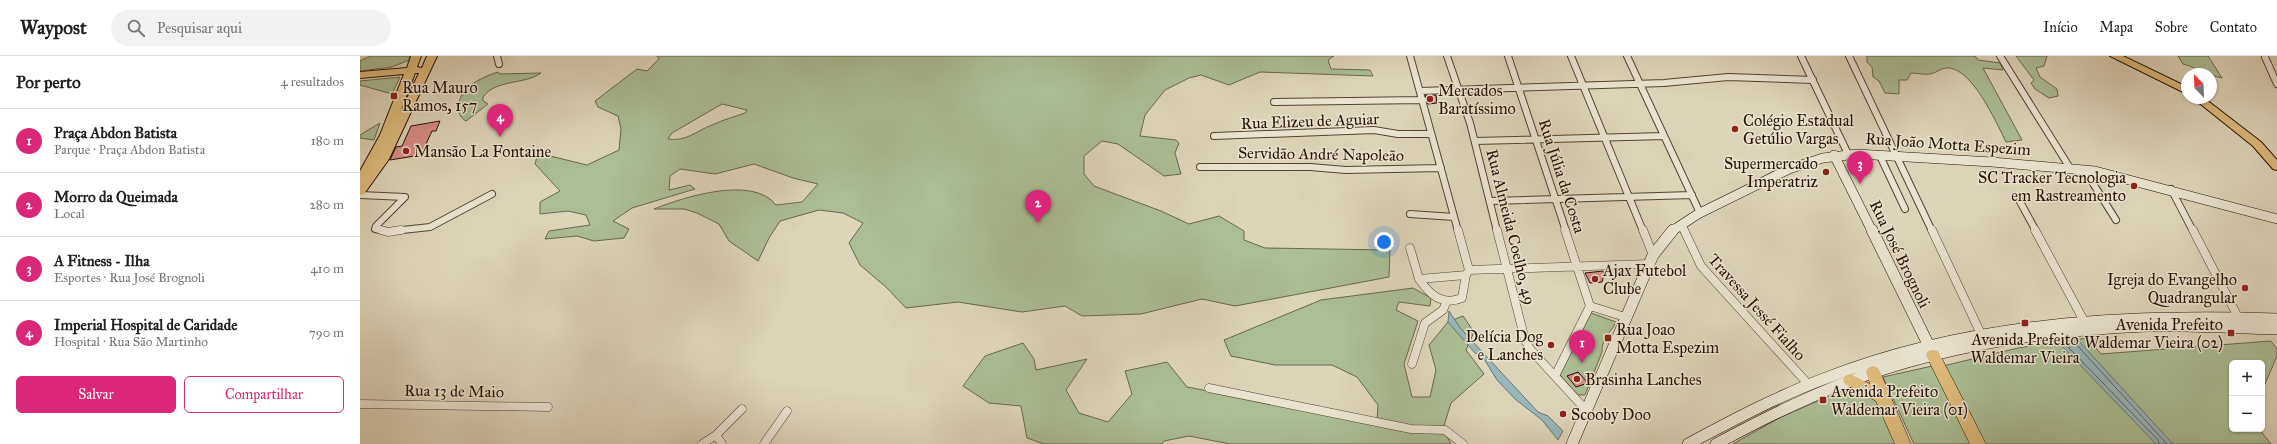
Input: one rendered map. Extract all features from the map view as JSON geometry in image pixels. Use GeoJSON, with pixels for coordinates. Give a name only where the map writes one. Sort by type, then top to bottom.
{"type":"FeatureCollection","features":[{"type":"Feature","properties":{"kind":"highway"},"geometry":{"type":"LineString","coordinates":[[1931,350],[1978,444]]}},
{"type":"Feature","properties":{"kind":"highway"},"geometry":{"type":"LineString","coordinates":[[1872,366],[1882,397],[1904,444]]}},
{"type":"Feature","properties":{"kind":"highway"},"geometry":{"type":"LineString","coordinates":[[1850,380],[1882,397]]}},
{"type":"Feature","properties":{"kind":"main road"},"geometry":{"type":"LineString","coordinates":[[360,191],[384,159],[432,56]]}},
{"type":"Feature","properties":{"kind":"main road"},"geometry":{"type":"LineString","coordinates":[[2115,56],[2181,88]]}},
{"type":"Feature","properties":{"kind":"main road"},"geometry":{"type":"LineString","coordinates":[[414,61],[425,71]]}},
{"type":"Feature","properties":{"kind":"main road"},"geometry":{"type":"LineString","coordinates":[[361,75],[386,72],[414,61]]}},
{"type":"Feature","properties":{"kind":"main road"},"geometry":{"type":"LineString","coordinates":[[360,179],[377,153],[414,61]]}},
{"type":"Feature","properties":{"kind":"main road"},"geometry":{"type":"LineString","coordinates":[[2206,104],[2257,144],[2277,167]]}},
{"type":"Feature","properties":{"kind":"main road","name":"Rua João Motta Espezim"},"geometry":{"type":"LineString","coordinates":[[1576,442],[1585,409],[1625,317],[1651,259],[1665,238],[1682,224],[1700,213],[1790,170],[1834,155],[1848,154],[2084,169],[2171,189],[2277,219]]}},
{"type":"Feature","properties":{"kind":"main road","name":"Rua José Brognoli"},"geometry":{"type":"LineString","coordinates":[[1834,155],[1931,350]]}},
{"type":"Feature","properties":{"kind":"main road"},"geometry":{"type":"LineString","coordinates":[[2184,316],[2192,326]]}},
{"type":"Feature","properties":{"kind":"main road"},"geometry":{"type":"LineString","coordinates":[[1688,444],[1766,402],[1808,384],[1931,350],[1982,334],[2084,321],[2184,316],[2277,319]]}},
{"type":"Feature","properties":{"kind":"main road"},"geometry":{"type":"LineString","coordinates":[[1931,350],[2031,337],[2110,329],[2192,326],[2277,329]]}},
{"type":"Feature","properties":{"kind":"main road"},"geometry":{"type":"LineString","coordinates":[[1716,444],[1776,412],[1850,380],[1872,366]]}},
{"type":"Feature","properties":{"kind":"main road"},"geometry":{"type":"LineString","coordinates":[[1766,402],[1776,412]]}},
{"type":"Feature","properties":{"kind":"street"},"geometry":{"type":"LineString","coordinates":[[497,56],[499,64]]}},
{"type":"Feature","properties":{"kind":"street"},"geometry":{"type":"LineString","coordinates":[[1410,56],[1454,217],[1467,273],[1462,298],[1446,303],[1433,296],[1419,278],[1410,248]]}},
{"type":"Feature","properties":{"kind":"street","name":"Rua Almeida Coelho, 49"},"geometry":{"type":"LineString","coordinates":[[1447,56],[1475,141],[1526,344],[1585,409]]}},
{"type":"Feature","properties":{"kind":"street","name":"Rua Júlia da Costa"},"geometry":{"type":"LineString","coordinates":[[1508,56],[1590,306]]}},
{"type":"Feature","properties":{"kind":"street"},"geometry":{"type":"LineString","coordinates":[[1419,278],[1507,269],[1577,266],[1651,259],[1629,197],[1571,56]]}},
{"type":"Feature","properties":{"kind":"street"},"geometry":{"type":"LineString","coordinates":[[1627,56],[1700,213]]}},
{"type":"Feature","properties":{"kind":"street"},"geometry":{"type":"LineString","coordinates":[[1801,56],[1848,154]]}},
{"type":"Feature","properties":{"kind":"street"},"geometry":{"type":"LineString","coordinates":[[1849,56],[1982,334]]}},
{"type":"Feature","properties":{"kind":"street"},"geometry":{"type":"LineString","coordinates":[[2000,56],[2070,168]]}},
{"type":"Feature","properties":{"kind":"street"},"geometry":{"type":"LineString","coordinates":[[2265,57],[2277,84]]}},
{"type":"Feature","properties":{"kind":"street"},"geometry":{"type":"LineString","coordinates":[[1420,90],[1640,84],[1728,77],[1813,80]]}},
{"type":"Feature","properties":{"kind":"street"},"geometry":{"type":"LineString","coordinates":[[1274,102],[1423,100]]}},
{"type":"Feature","properties":{"kind":"street","name":"Rua Elizeu de Aguiar"},"geometry":{"type":"LineString","coordinates":[[1214,136],[1301,134],[1374,130],[1398,134],[1431,134]]}},
{"type":"Feature","properties":{"kind":"street"},"geometry":{"type":"LineString","coordinates":[[1475,141],[1664,136]]}},
{"type":"Feature","properties":{"kind":"street"},"geometry":{"type":"LineString","coordinates":[[1880,156],[1905,209]]}},
{"type":"Feature","properties":{"kind":"street","name":"Servidão André Napoleão"},"geometry":{"type":"LineString","coordinates":[[1200,167],[1310,166],[1346,170],[1441,168]]}},
{"type":"Feature","properties":{"kind":"street"},"geometry":{"type":"LineString","coordinates":[[2084,169],[2116,220]]}},
{"type":"Feature","properties":{"kind":"street"},"geometry":{"type":"LineString","coordinates":[[2171,189],[2238,317]]}},
{"type":"Feature","properties":{"kind":"street"},"geometry":{"type":"LineString","coordinates":[[360,195],[405,197],[379,222],[375,230],[388,232],[430,227],[492,194]]}},
{"type":"Feature","properties":{"kind":"street"},"geometry":{"type":"LineString","coordinates":[[1490,201],[1692,195]]}},
{"type":"Feature","properties":{"kind":"street"},"geometry":{"type":"LineString","coordinates":[[2018,198],[2084,321]]}},
{"type":"Feature","properties":{"kind":"street"},"geometry":{"type":"LineString","coordinates":[[1410,214],[1454,217]]}},
{"type":"Feature","properties":{"kind":"street","name":"Travessa Jessé Fialho"},"geometry":{"type":"LineString","coordinates":[[1682,224],[1692,251],[1701,266],[1808,384]]}},
{"type":"Feature","properties":{"kind":"street"},"geometry":{"type":"LineString","coordinates":[[1412,364],[1425,323],[1443,310],[1446,303]]}},
{"type":"Feature","properties":{"kind":"street"},"geometry":{"type":"LineString","coordinates":[[1555,376],[1590,306],[1625,317]]}},
{"type":"Feature","properties":{"kind":"street"},"geometry":{"type":"LineString","coordinates":[[1209,388],[1411,429],[1444,429],[1451,431],[1463,444]]}},
{"type":"Feature","properties":{"kind":"street","name":"Rua 13 de Maio"},"geometry":{"type":"LineString","coordinates":[[360,404],[548,407]]}},
{"type":"Feature","properties":{"kind":"street"},"geometry":{"type":"LineString","coordinates":[[702,444],[716,435],[742,409]]}},
{"type":"Feature","properties":{"kind":"street"},"geometry":{"type":"LineString","coordinates":[[764,444],[787,411]]}},
{"type":"Feature","properties":{"kind":"street"},"geometry":{"type":"LineString","coordinates":[[716,435],[722,444]]}},
{"type":"Feature","properties":{"kind":"green space"},"geometry":{"type":"Polygon","coordinates":[[[370,56],[410,56],[409,60],[392,67],[360,71],[360,61],[370,56]]]}},
{"type":"Feature","properties":{"kind":"green space"},"geometry":{"type":"Polygon","coordinates":[[[657,56],[1334,56],[1328,60],[1331,69],[1370,70],[1373,76],[1260,72],[1229,85],[1201,75],[1189,78],[1165,90],[1145,115],[1140,136],[1176,140],[1179,143],[1175,153],[1181,174],[1164,176],[1118,144],[1102,141],[1084,156],[1084,174],[1094,186],[1161,211],[1189,224],[1219,216],[1244,231],[1244,240],[1265,248],[1390,250],[1389,277],[1235,306],[1202,299],[1141,314],[1082,316],[1065,306],[1022,312],[958,302],[906,308],[886,287],[860,265],[849,243],[863,223],[843,213],[819,210],[780,221],[769,238],[758,261],[729,241],[719,224],[697,213],[684,209],[654,209],[682,199],[718,191],[735,190],[751,191],[765,196],[776,205],[802,202],[818,184],[793,178],[754,164],[715,174],[680,169],[670,176],[669,190],[690,185],[695,189],[632,208],[613,221],[629,229],[624,238],[594,241],[577,236],[545,239],[549,231],[590,225],[586,215],[568,211],[540,214],[540,202],[560,191],[535,164],[538,153],[587,165],[619,150],[621,129],[618,116],[598,107],[595,101],[637,69],[647,71],[659,59],[657,56]],[[722,104],[672,133],[668,139],[674,140],[686,137],[716,123],[745,113],[747,110],[722,104]]]}},
{"type":"Feature","properties":{"kind":"green space"},"geometry":{"type":"Polygon","coordinates":[[[1867,56],[1975,56],[1978,60],[2000,63],[2003,70],[1983,68],[2022,140],[2006,142],[1976,88],[1959,72],[1947,68],[1930,74],[1911,73],[1907,80],[1899,80],[1899,94],[1885,93],[1879,81],[1873,77],[1872,67],[1867,62],[1867,56]]]}},
{"type":"Feature","properties":{"kind":"green space"},"geometry":{"type":"Polygon","coordinates":[[[2016,56],[2047,56],[2044,66],[2036,68],[2040,77],[2057,89],[2058,96],[2049,98],[2035,89],[2031,83],[2034,80],[2016,56]]]}},
{"type":"Feature","properties":{"kind":"green space"},"geometry":{"type":"Polygon","coordinates":[[[2178,56],[2208,56],[2216,68],[2195,68],[2183,64],[2178,56]]]}},
{"type":"Feature","properties":{"kind":"green space"},"geometry":{"type":"Polygon","coordinates":[[[2217,70],[2222,78],[2217,76],[2217,70]]]}},
{"type":"Feature","properties":{"kind":"green space"},"geometry":{"type":"Polygon","coordinates":[[[498,72],[500,74],[541,73],[534,77],[495,87],[483,97],[483,101],[488,104],[466,121],[459,113],[461,97],[470,86],[477,81],[498,72]]]}},
{"type":"Feature","properties":{"kind":"green space"},"geometry":{"type":"Polygon","coordinates":[[[400,77],[392,94],[360,85],[360,81],[400,77]]]}},
{"type":"Feature","properties":{"kind":"green space"},"geometry":{"type":"Polygon","coordinates":[[[380,123],[374,140],[360,138],[360,135],[380,123]]]}},
{"type":"Feature","properties":{"kind":"green space"},"geometry":{"type":"Polygon","coordinates":[[[1413,288],[1431,298],[1430,306],[1399,302],[1396,310],[1418,321],[1404,364],[1412,397],[1430,397],[1436,370],[1429,345],[1448,322],[1463,316],[1474,332],[1466,350],[1484,374],[1451,403],[1443,429],[1451,444],[1230,444],[1189,436],[1164,441],[1162,444],[1044,444],[1027,438],[1021,406],[989,403],[963,386],[985,356],[1023,343],[1034,359],[1036,370],[1087,359],[1066,390],[1079,413],[1108,422],[1132,394],[1125,371],[1167,362],[1187,387],[1377,423],[1378,405],[1357,377],[1332,365],[1275,365],[1231,356],[1224,340],[1321,300],[1413,288]]]}},
{"type":"Feature","properties":{"kind":"green space"},"geometry":{"type":"Polygon","coordinates":[[[1591,313],[1616,322],[1603,343],[1602,352],[1585,395],[1578,395],[1560,375],[1591,313]]]}},
{"type":"Feature","properties":{"kind":"green space"},"geometry":{"type":"Polygon","coordinates":[[[2087,338],[2101,354],[2271,341],[2277,349],[2277,356],[2265,384],[2265,360],[2229,360],[2229,432],[2261,432],[2271,444],[1983,444],[1943,366],[2018,348],[2087,338]]]}},
{"type":"Feature","properties":{"kind":"green space"},"geometry":{"type":"Polygon","coordinates":[[[1932,366],[1971,444],[1914,444],[1883,377],[1932,366]]]}},
{"type":"Feature","properties":{"kind":"green space"},"geometry":{"type":"Polygon","coordinates":[[[1850,387],[1872,393],[1881,402],[1899,444],[1733,444],[1779,418],[1850,387]]]}},
{"type":"Feature","properties":{"kind":"water"},"geometry":{"type":"Polygon","coordinates":[[[1449,311],[1461,329],[1538,412],[1548,416],[1563,431],[1558,440],[1542,420],[1515,399],[1497,380],[1483,357],[1475,353],[1448,322],[1449,311]]]}},
{"type":"Feature","properties":{"kind":"water"},"geometry":{"type":"Polygon","coordinates":[[[2077,339],[2173,444],[2156,444],[2058,342],[2077,339]]]}},
{"type":"Feature","properties":{"kind":"building","name":"Mercados Baratíssimo"},"geometry":{"type":"Polygon","coordinates":[[[1425,95],[1436,95],[1437,103],[1428,104],[1425,95]]]}},
{"type":"Feature","properties":{"kind":"building"},"geometry":{"type":"Polygon","coordinates":[[[440,121],[436,131],[432,131],[421,155],[390,160],[396,147],[402,146],[411,126],[440,121]]]}},
{"type":"Feature","properties":{"kind":"building","name":"Ajax Futebol Clube"},"geometry":{"type":"Polygon","coordinates":[[[1603,271],[1604,275],[1602,282],[1590,283],[1585,273],[1603,271]]]}},
{"type":"Feature","properties":{"kind":"building","name":"Brasinha Lanches"},"geometry":{"type":"Polygon","coordinates":[[[1578,372],[1588,383],[1576,387],[1567,376],[1578,372]]]}},
{"type":"Feature","properties":{"kind":"place","name":"Rua Mauro Ramos, 157"},"geometry":{"type":"Point","coordinates":[394,96]}},
{"type":"Feature","properties":{"kind":"place","name":"Mercados Baratíssimo"},"geometry":{"type":"Point","coordinates":[1430,99]}},
{"type":"Feature","properties":{"kind":"place","name":"Colégio Estadual Getúlio Vargas"},"geometry":{"type":"Point","coordinates":[1735,129]}},
{"type":"Feature","properties":{"kind":"place","name":"Imperial Hospital de Caridade"},"geometry":{"type":"Point","coordinates":[500,137]}},
{"type":"Feature","properties":{"kind":"place","name":"Mansão La Fontaine"},"geometry":{"type":"Point","coordinates":[406,151]}},
{"type":"Feature","properties":{"kind":"place","name":"Supermercado Imperatriz"},"geometry":{"type":"Point","coordinates":[1826,172]}},
{"type":"Feature","properties":{"kind":"place","name":"A Fitness - Ilha"},"geometry":{"type":"Point","coordinates":[1860,184]}},
{"type":"Feature","properties":{"kind":"place","name":"SC Tracker Tecnologia em Rastreamento"},"geometry":{"type":"Point","coordinates":[2134,186]}},
{"type":"Feature","properties":{"kind":"place","name":"Morro da Queimada"},"geometry":{"type":"Point","coordinates":[1038,223]}},
{"type":"Feature","properties":{"kind":"place","name":"Ajax Futebol Clube"},"geometry":{"type":"Point","coordinates":[1595,279]}},
{"type":"Feature","properties":{"kind":"place","name":"Igreja do Evangelho Quadrangular"},"geometry":{"type":"Point","coordinates":[2245,288]}},
{"type":"Feature","properties":{"kind":"place","name":"Avenida Prefeito Waldemar Vieira"},"geometry":{"type":"Point","coordinates":[2025,323]}},
{"type":"Feature","properties":{"kind":"place","name":"Avenida Prefeito Waldemar Vieira (02)"},"geometry":{"type":"Point","coordinates":[2231,333]}},
{"type":"Feature","properties":{"kind":"place","name":"Rua Joao Motta Espezim"},"geometry":{"type":"Point","coordinates":[1608,338]}},
{"type":"Feature","properties":{"kind":"place","name":"Delícia Dog e Lanches"},"geometry":{"type":"Point","coordinates":[1551,345]}},
{"type":"Feature","properties":{"kind":"place","name":"Praça Abdon Batista"},"geometry":{"type":"Point","coordinates":[1582,363]}},
{"type":"Feature","properties":{"kind":"place","name":"Brasinha Lanches"},"geometry":{"type":"Point","coordinates":[1577,379]}},
{"type":"Feature","properties":{"kind":"place","name":"Avenida Prefeito Waldemar Vieira (01)"},"geometry":{"type":"Point","coordinates":[1823,400]}},
{"type":"Feature","properties":{"kind":"place","name":"Scooby Doo"},"geometry":{"type":"Point","coordinates":[1563,414]}}]}
